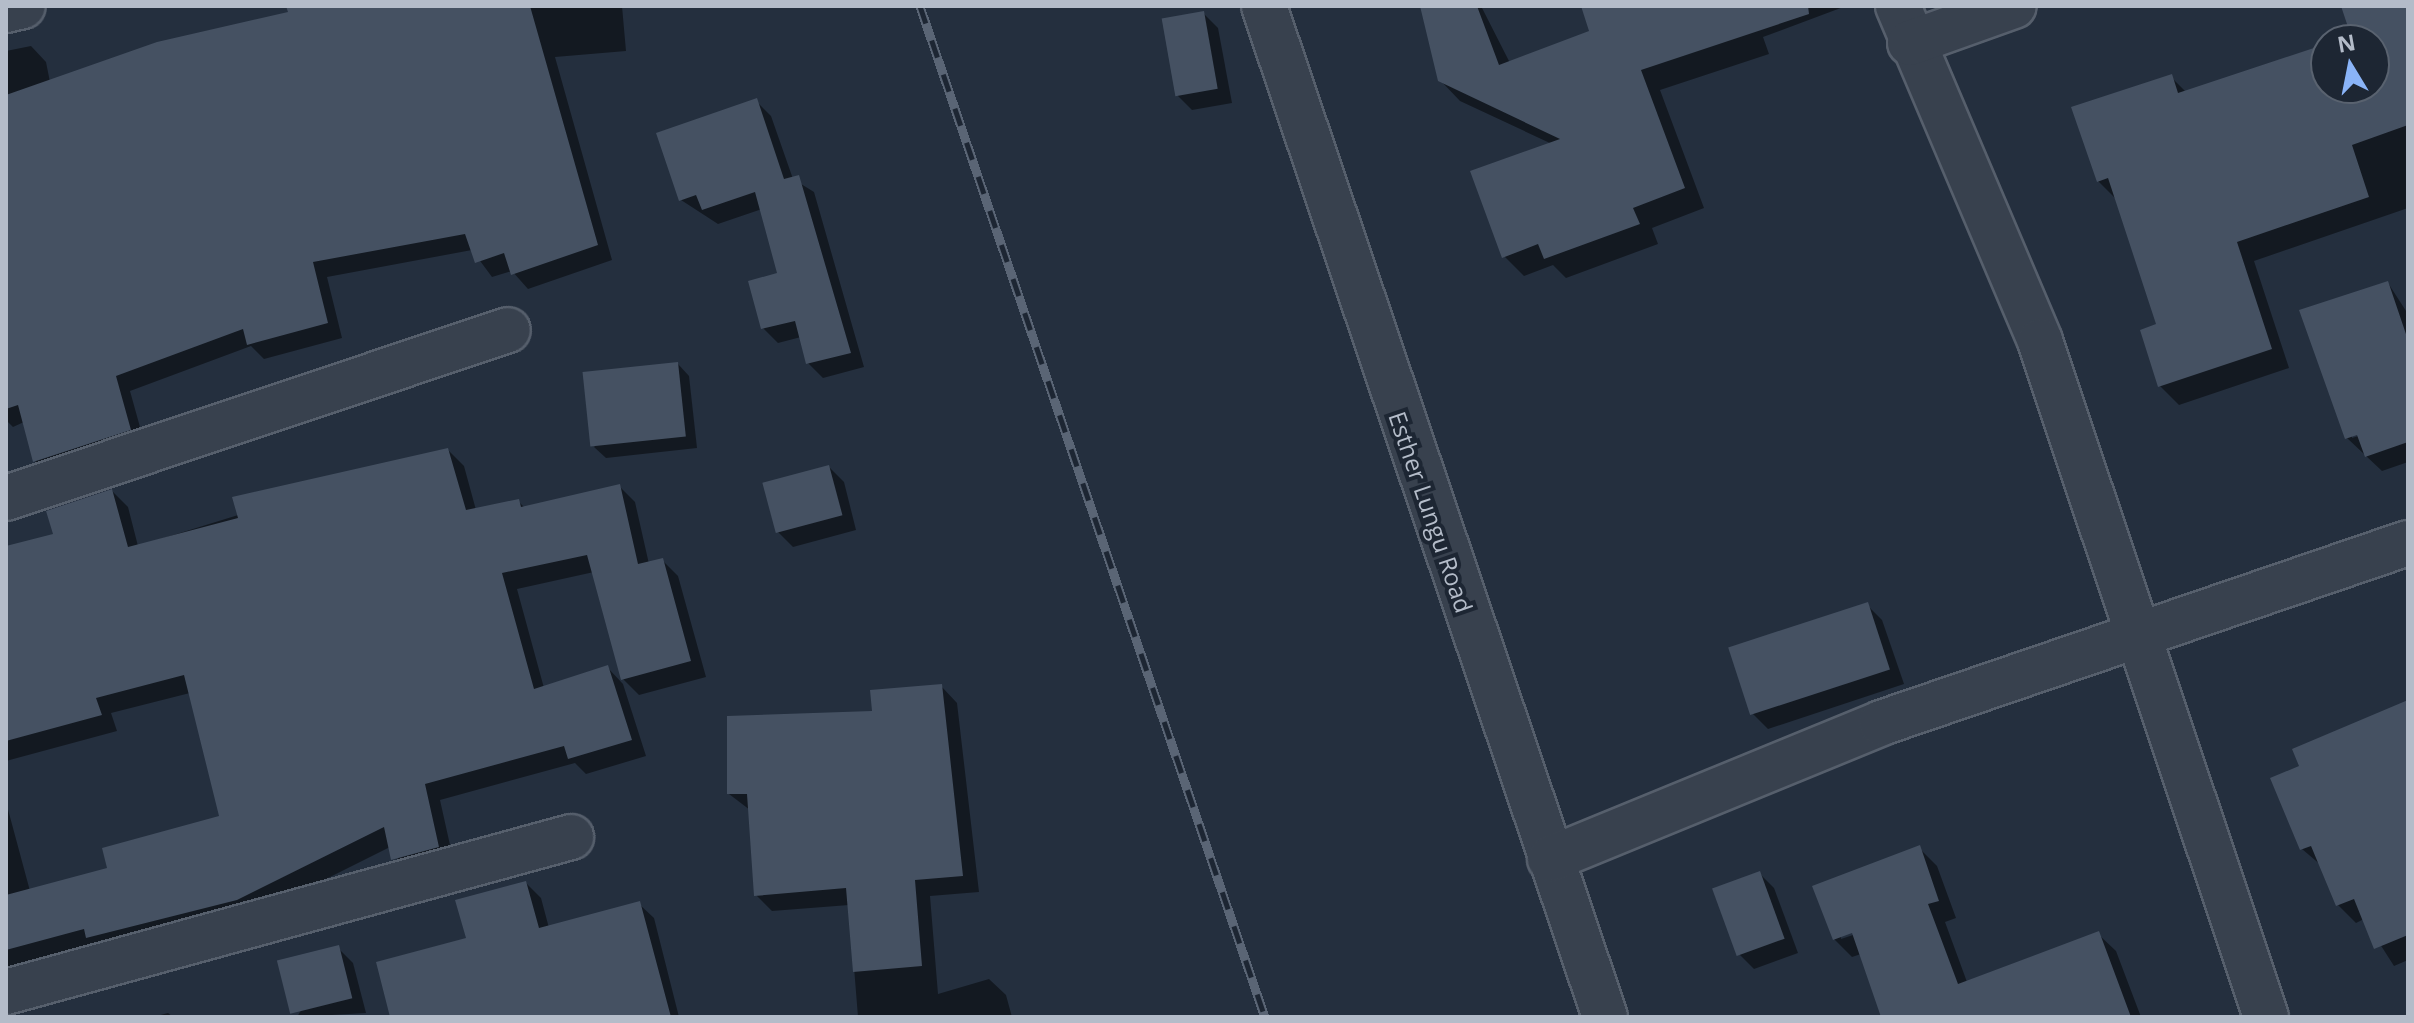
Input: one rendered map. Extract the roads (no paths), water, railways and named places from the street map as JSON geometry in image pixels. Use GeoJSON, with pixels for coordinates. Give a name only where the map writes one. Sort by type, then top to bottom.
{"type":"FeatureCollection","features":[{"type":"Feature","properties":{"kind":"street"},"geometry":{"type":"LineString","coordinates":[[6,10],[23,6]]}},
{"type":"Feature","properties":{"kind":"street","name":"Esther Lungu Road"},"geometry":{"type":"LineString","coordinates":[[1264,6],[1605,1017]]}},
{"type":"Feature","properties":{"kind":"street"},"geometry":{"type":"LineString","coordinates":[[2014,6],[1904,24],[2040,341],[2136,639],[2266,1017]]}},
{"type":"Feature","properties":{"kind":"street"},"geometry":{"type":"LineString","coordinates":[[6,498],[508,330]]}},
{"type":"Feature","properties":{"kind":"street"},"geometry":{"type":"LineString","coordinates":[[1550,859],[1881,723],[2136,639],[2408,543]]}},
{"type":"Feature","properties":{"kind":"street"},"geometry":{"type":"LineString","coordinates":[[6,992],[571,837]]}},
{"type":"Feature","properties":{"kind":"railway"},"geometry":{"type":"LineString","coordinates":[[920,6],[1265,1017]]}}]}
